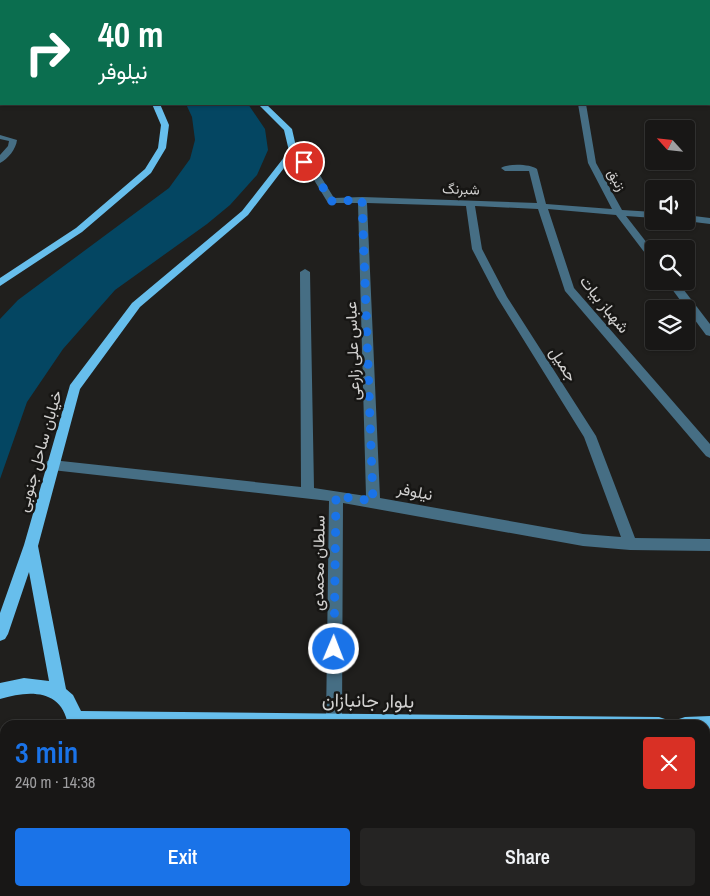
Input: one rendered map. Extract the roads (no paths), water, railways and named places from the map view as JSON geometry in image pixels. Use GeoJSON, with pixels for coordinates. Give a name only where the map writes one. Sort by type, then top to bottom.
{"type":"FeatureCollection","features":[{"type":"Feature","properties":{"kind":"main road"},"geometry":{"type":"LineString","coordinates":[[0,283],[79,230],[148,171],[162,148],[165,125],[156,105]]}},
{"type":"Feature","properties":{"kind":"main road"},"geometry":{"type":"LineString","coordinates":[[263,105],[288,129],[293,151]]}},
{"type":"Feature","properties":{"kind":"main road","name":"خیابان ساحل جنوبی"},"geometry":{"type":"LineString","coordinates":[[59,693],[31,544],[74,388],[136,305],[245,213],[293,151]]}},
{"type":"Feature","properties":{"kind":"main road"},"geometry":{"type":"LineString","coordinates":[[0,634],[31,544]]}},
{"type":"Feature","properties":{"kind":"main road"},"geometry":{"type":"LineString","coordinates":[[0,690],[10,686],[28,684],[45,686],[59,693],[69,704],[75,720]]}},
{"type":"Feature","properties":{"kind":"street","name":"زنبق"},"geometry":{"type":"LineString","coordinates":[[581,105],[592,163],[618,211],[645,246]]}},
{"type":"Feature","properties":{"kind":"street"},"geometry":{"type":"LineString","coordinates":[[0,137],[13,140],[12,146],[0,160]]}},
{"type":"Feature","properties":{"kind":"street","name":"شبرنگ"},"geometry":{"type":"LineString","coordinates":[[293,151],[315,174],[331,201],[470,203],[542,206],[645,214]]}},
{"type":"Feature","properties":{"kind":"street","name":"شهباز بیات"},"geometry":{"type":"LineString","coordinates":[[505,168],[533,169],[542,206],[569,289],[710,453]]}},
{"type":"Feature","properties":{"kind":"street","name":"عباس علی زارعی"},"geometry":{"type":"LineString","coordinates":[[362,200],[373,501]]}},
{"type":"Feature","properties":{"kind":"street","name":"جمیل"},"geometry":{"type":"LineString","coordinates":[[470,203],[477,249],[502,297],[590,436],[630,544]]}},
{"type":"Feature","properties":{"kind":"street"},"geometry":{"type":"LineString","coordinates":[[695,219],[710,221]]}},
{"type":"Feature","properties":{"kind":"street"},"geometry":{"type":"LineString","coordinates":[[305,272],[308,492]]}},
{"type":"Feature","properties":{"kind":"street"},"geometry":{"type":"LineString","coordinates":[[678,290],[710,332]]}},
{"type":"Feature","properties":{"kind":"street","name":"نیلوفر"},"geometry":{"type":"LineString","coordinates":[[52,465],[308,492],[373,501],[534,532],[630,544],[710,545]]}},
{"type":"Feature","properties":{"kind":"street","name":"سلطان محمدی"},"geometry":{"type":"LineString","coordinates":[[334,720],[336,496]]}},
{"type":"Feature","properties":{"kind":"water"},"geometry":{"type":"Polygon","coordinates":[[[186,105],[249,105],[265,129],[268,150],[257,175],[230,205],[207,224],[115,290],[63,349],[27,402],[0,479],[0,319],[18,300],[169,188],[190,159],[195,140],[192,117],[186,105]]]}}]}
